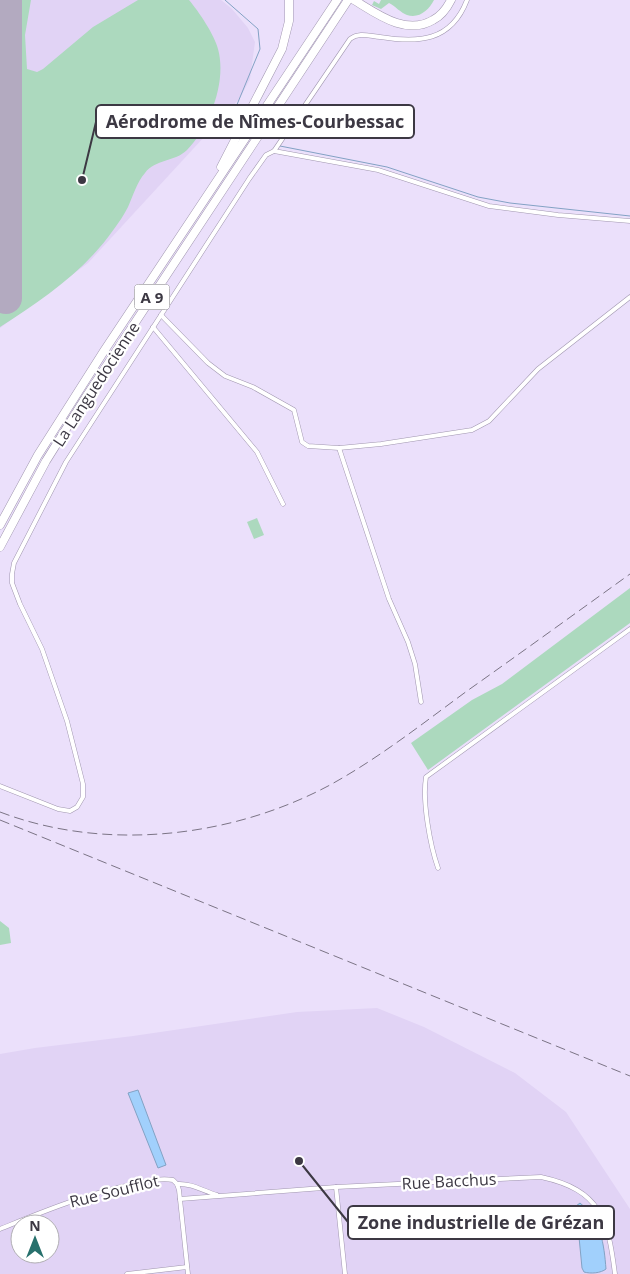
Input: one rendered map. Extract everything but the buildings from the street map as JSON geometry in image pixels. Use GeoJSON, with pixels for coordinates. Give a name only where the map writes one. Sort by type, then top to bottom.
{"type":"FeatureCollection","features":[{"type":"Feature","properties":{"kind":"highway"},"geometry":{"type":"LineString","coordinates":[[218,179],[223,162],[282,49],[289,21],[288,0]]}},
{"type":"Feature","properties":{"kind":"highway","name":"La Languedocienne"},"geometry":{"type":"LineString","coordinates":[[0,525],[16,493],[51,434],[114,335],[337,0]]}},
{"type":"Feature","properties":{"kind":"highway","name":"La Languedocienne"},"geometry":{"type":"LineString","coordinates":[[0,547],[26,497],[80,406],[348,0]]}},
{"type":"Feature","properties":{"kind":"highway"},"geometry":{"type":"LineString","coordinates":[[354,0],[407,26],[420,26],[431,22],[441,14],[451,0]]}},
{"type":"Feature","properties":{"kind":"highway"},"geometry":{"type":"LineString","coordinates":[[360,0],[376,11],[409,22],[420,21],[435,13],[446,0]]}},
{"type":"Feature","properties":{"kind":"street"},"geometry":{"type":"LineString","coordinates":[[0,786],[58,809],[70,811],[78,807],[83,797],[83,784],[67,721],[42,649],[12,584],[14,563],[66,462],[257,167],[266,155],[274,151],[353,37],[362,34],[410,41],[436,36],[453,24],[467,0]]}},
{"type":"Feature","properties":{"kind":"street"},"geometry":{"type":"LineString","coordinates":[[274,151],[378,170],[489,206],[630,221]]}},
{"type":"Feature","properties":{"kind":"street"},"geometry":{"type":"LineString","coordinates":[[161,314],[208,363],[225,376],[253,387],[294,410],[302,442],[308,446],[339,448],[381,444],[472,430],[488,421],[538,369],[630,297]]}},
{"type":"Feature","properties":{"kind":"street"},"geometry":{"type":"LineString","coordinates":[[153,327],[257,452],[283,504]]}},
{"type":"Feature","properties":{"kind":"street"},"geometry":{"type":"LineString","coordinates":[[339,448],[389,599],[408,642],[415,664],[421,702]]}},
{"type":"Feature","properties":{"kind":"street"},"geometry":{"type":"LineString","coordinates":[[438,868],[427,810],[424,787],[426,777],[630,629]]}},
{"type":"Feature","properties":{"kind":"street","name":"Rue Bacchus"},"geometry":{"type":"LineString","coordinates":[[180,1199],[336,1187],[541,1176],[560,1181],[576,1189],[590,1200],[601,1213],[611,1240],[615,1274]]}},
{"type":"Feature","properties":{"kind":"street","name":"Rue Soufflot"},"geometry":{"type":"LineString","coordinates":[[0,1229],[99,1191],[158,1179],[173,1180],[177,1184]]}},
{"type":"Feature","properties":{"kind":"street","name":"Rue Bacchus"},"geometry":{"type":"LineString","coordinates":[[177,1184],[188,1183],[204,1191],[222,1196]]}},
{"type":"Feature","properties":{"kind":"street"},"geometry":{"type":"LineString","coordinates":[[177,1184],[188,1274]]}},
{"type":"Feature","properties":{"kind":"street"},"geometry":{"type":"LineString","coordinates":[[336,1187],[345,1274]]}},
{"type":"Feature","properties":{"kind":"street"},"geometry":{"type":"LineString","coordinates":[[127,1274],[187,1267]]}},
{"type":"Feature","properties":{"kind":"shaded area"},"geometry":{"type":"Polygon","coordinates":[[[0,0],[221,0],[232,9],[248,28],[255,42],[250,79],[240,98],[88,263],[0,328],[0,0]]]}},
{"type":"Feature","properties":{"kind":"shaded area"},"geometry":{"type":"Polygon","coordinates":[[[377,1008],[424,1027],[515,1073],[566,1112],[630,1209],[630,1274],[0,1274],[0,1054],[297,1012],[377,1008]]]}},
{"type":"Feature","properties":{"kind":"green space"},"geometry":{"type":"Polygon","coordinates":[[[0,0],[31,0],[25,35],[27,69],[37,72],[93,27],[138,0],[189,0],[202,17],[218,49],[220,75],[218,89],[209,116],[203,129],[187,150],[177,157],[149,168],[137,185],[118,224],[90,258],[62,284],[0,327],[0,0]]]}},
{"type":"Feature","properties":{"kind":"green space"},"geometry":{"type":"Polygon","coordinates":[[[381,0],[434,0],[423,13],[411,16],[389,3],[381,9],[372,5],[374,1],[379,4],[381,0]]]}},
{"type":"Feature","properties":{"kind":"green space"},"geometry":{"type":"Polygon","coordinates":[[[257,518],[264,535],[254,539],[247,522],[257,518]]]}},
{"type":"Feature","properties":{"kind":"green space"},"geometry":{"type":"Polygon","coordinates":[[[630,588],[630,623],[428,770],[411,743],[472,700],[502,684],[630,588]]]}},
{"type":"Feature","properties":{"kind":"green space"},"geometry":{"type":"Polygon","coordinates":[[[0,921],[9,928],[11,943],[0,945],[0,921]]]}},
{"type":"Feature","properties":{"kind":"water"},"geometry":{"type":"Polygon","coordinates":[[[138,1090],[166,1165],[158,1168],[128,1093],[138,1090]]]}},
{"type":"Feature","properties":{"kind":"water"},"geometry":{"type":"Polygon","coordinates":[[[580,1203],[593,1217],[600,1233],[606,1269],[596,1273],[584,1272],[582,1268],[576,1206],[580,1203]]]}},
{"type":"Feature","properties":{"kind":"waterway"},"geometry":{"type":"LineString","coordinates":[[225,0],[258,29],[260,49],[236,107]]}},
{"type":"Feature","properties":{"kind":"waterway"},"geometry":{"type":"LineString","coordinates":[[280,146],[387,167],[478,197],[510,203],[630,216]]}},
{"type":"Feature","properties":{"kind":"taxiway"},"geometry":{"type":"LineString","coordinates":[[0,110],[5,110]]}},
{"type":"Feature","properties":{"kind":"taxiway"},"geometry":{"type":"LineString","coordinates":[[0,278],[6,272]]}},
{"type":"Feature","properties":{"kind":"runway"},"geometry":{"type":"LineString","coordinates":[[6,0],[6,298]]}},
{"type":"Feature","properties":{"kind":"railway"},"geometry":{"type":"LineString","coordinates":[[0,812],[40,824],[82,832],[124,835],[167,833],[210,827],[251,817],[292,803],[348,775],[383,752],[630,574]]}},
{"type":"Feature","properties":{"kind":"railway"},"geometry":{"type":"LineString","coordinates":[[0,820],[630,1076]]}},
{"type":"Feature","properties":{"kind":"place","name":"Aérodrome de Nîmes-Courbessac"},"geometry":{"type":"Point","coordinates":[82,180]}},
{"type":"Feature","properties":{"kind":"place","name":"Zone industrielle de Grézan"},"geometry":{"type":"Point","coordinates":[299,1161]}}]}
